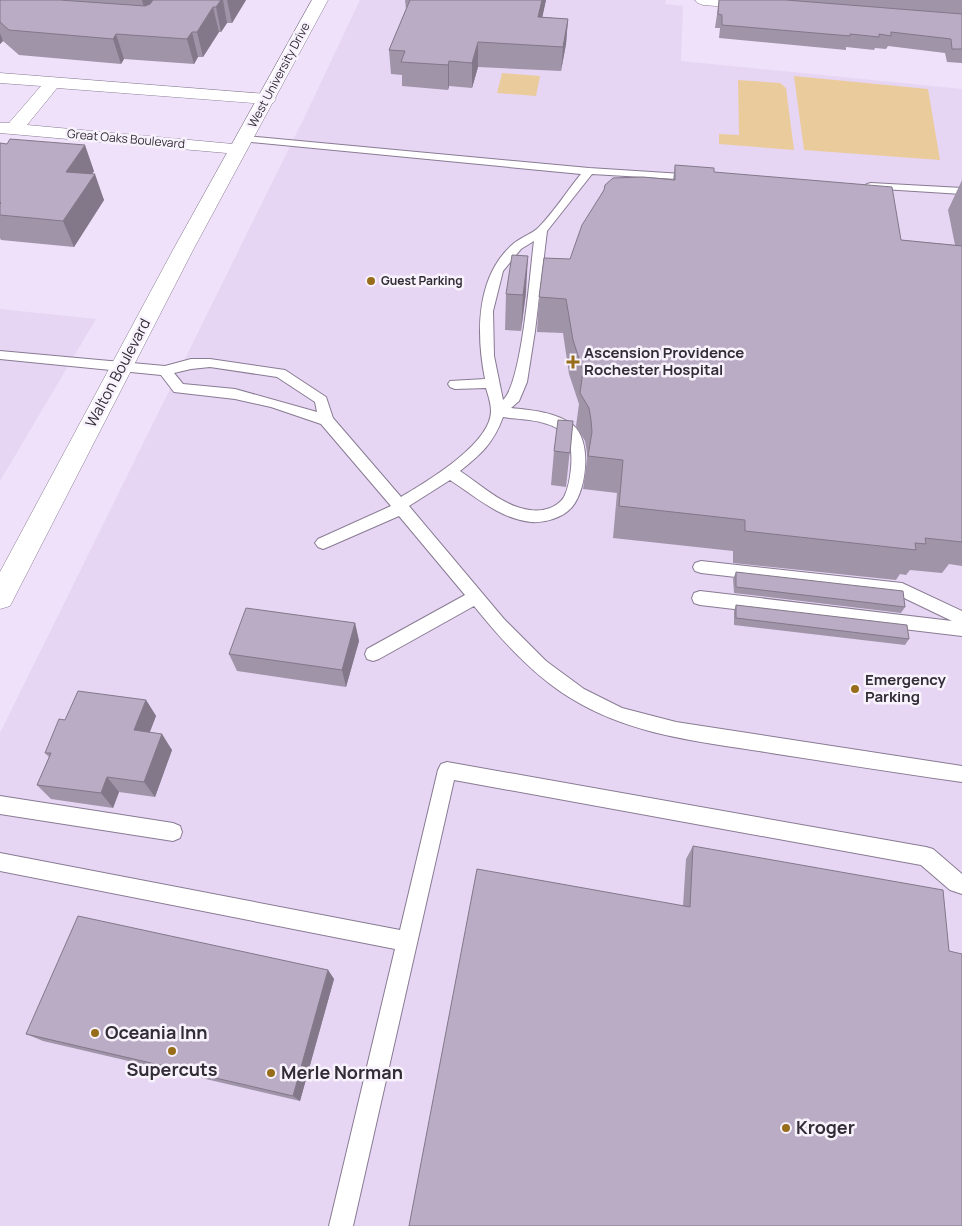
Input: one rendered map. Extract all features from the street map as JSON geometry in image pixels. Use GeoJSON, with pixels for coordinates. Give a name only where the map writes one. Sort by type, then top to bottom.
{"type":"FeatureCollection","features":[{"type":"Feature","properties":{"kind":"main road","name":"West University Drive"},"geometry":{"type":"LineString","coordinates":[[241,144],[320,0]]}},
{"type":"Feature","properties":{"kind":"main road"},"geometry":{"type":"LineString","coordinates":[[703,0],[773,6]]}},
{"type":"Feature","properties":{"kind":"main road"},"geometry":{"type":"LineString","coordinates":[[0,78],[267,99]]}},
{"type":"Feature","properties":{"kind":"main road","name":"Great Oaks Boulevard"},"geometry":{"type":"LineString","coordinates":[[7,128],[54,82]]}},
{"type":"Feature","properties":{"kind":"main road","name":"Great Oaks Boulevard"},"geometry":{"type":"LineString","coordinates":[[7,128],[241,144]]}},
{"type":"Feature","properties":{"kind":"main road","name":"Walton Boulevard"},"geometry":{"type":"LineString","coordinates":[[0,598],[241,144]]}},
{"type":"Feature","properties":{"kind":"lane"},"geometry":{"type":"LineString","coordinates":[[241,144],[589,171],[704,177]]}},
{"type":"Feature","properties":{"kind":"lane"},"geometry":{"type":"LineString","coordinates":[[498,412],[487,356],[487,311],[497,271],[516,246],[541,231],[589,171]]}},
{"type":"Feature","properties":{"kind":"lane"},"geometry":{"type":"LineString","coordinates":[[863,186],[962,192]]}},
{"type":"Feature","properties":{"kind":"lane"},"geometry":{"type":"LineString","coordinates":[[323,543],[401,507],[450,472],[481,446],[490,434],[498,412],[514,398],[520,382],[529,331],[541,231]]}},
{"type":"Feature","properties":{"kind":"lane"},"geometry":{"type":"LineString","coordinates":[[0,355],[165,371],[191,364],[210,362],[280,373],[321,400],[326,420],[498,624],[540,666],[578,694],[619,715],[676,730],[962,774]]}},
{"type":"Feature","properties":{"kind":"lane"},"geometry":{"type":"LineString","coordinates":[[165,371],[179,389],[198,389],[240,396],[286,407],[326,420]]}},
{"type":"Feature","properties":{"kind":"lane"},"geometry":{"type":"LineString","coordinates":[[455,384],[492,383]]}},
{"type":"Feature","properties":{"kind":"lane"},"geometry":{"type":"LineString","coordinates":[[450,472],[511,511],[524,515],[541,516],[561,509],[570,500],[575,483],[578,448],[575,438],[566,428],[540,417],[498,412]]}},
{"type":"Feature","properties":{"kind":"lane"},"geometry":{"type":"LineString","coordinates":[[701,567],[902,590],[962,618]]}},
{"type":"Feature","properties":{"kind":"lane"},"geometry":{"type":"LineString","coordinates":[[373,654],[476,597]]}},
{"type":"Feature","properties":{"kind":"lane"},"geometry":{"type":"LineString","coordinates":[[700,598],[962,629]]}},
{"type":"Feature","properties":{"kind":"lane"},"geometry":{"type":"LineString","coordinates":[[341,1226],[447,770],[926,856],[957,883],[962,884]]}},
{"type":"Feature","properties":{"kind":"lane"},"geometry":{"type":"LineString","coordinates":[[0,805],[173,832]]}},
{"type":"Feature","properties":{"kind":"lane"},"geometry":{"type":"LineString","coordinates":[[0,862],[407,941]]}},
{"type":"Feature","properties":{"kind":"shaded area"},"geometry":{"type":"Polygon","coordinates":[[[360,0],[666,0],[665,4],[683,6],[681,61],[962,89],[962,1226],[0,1226],[0,733],[305,116],[360,0]]]}},
{"type":"Feature","properties":{"kind":"shaded area"},"geometry":{"type":"Polygon","coordinates":[[[502,73],[540,76],[536,96],[497,93],[502,73]]]}},
{"type":"Feature","properties":{"kind":"shaded area"},"geometry":{"type":"Polygon","coordinates":[[[794,76],[928,89],[940,160],[804,150],[794,76]]]}},
{"type":"Feature","properties":{"kind":"shaded area"},"geometry":{"type":"Polygon","coordinates":[[[738,80],[780,83],[786,88],[794,150],[719,144],[719,134],[739,135],[738,80]]]}},
{"type":"Feature","properties":{"kind":"shaded area"},"geometry":{"type":"Polygon","coordinates":[[[0,309],[96,319],[0,481],[0,309]]]}},
{"type":"Feature","properties":{"kind":"building"},"geometry":{"type":"Polygon","coordinates":[[[0,0],[60,0],[145,6],[153,0],[221,0],[216,7],[213,7],[197,32],[192,32],[187,39],[116,34],[113,39],[9,30],[0,22],[0,0]]]}},
{"type":"Feature","properties":{"kind":"building"},"geometry":{"type":"Polygon","coordinates":[[[410,0],[542,0],[538,17],[568,19],[563,47],[478,42],[472,63],[449,61],[448,65],[401,62],[405,51],[389,50],[410,0]]]}},
{"type":"Feature","properties":{"kind":"building"},"geometry":{"type":"Polygon","coordinates":[[[719,0],[786,0],[962,14],[962,49],[952,49],[951,39],[891,32],[891,36],[879,34],[879,37],[850,34],[850,36],[722,25],[722,15],[718,14],[719,0]]]}},
{"type":"Feature","properties":{"kind":"building"},"geometry":{"type":"Polygon","coordinates":[[[10,139],[85,145],[66,172],[95,174],[63,221],[0,215],[0,143],[7,144],[10,139]]]}},
{"type":"Feature","properties":{"kind":"building"},"geometry":{"type":"Polygon","coordinates":[[[675,165],[714,168],[714,172],[892,187],[901,240],[962,246],[962,542],[925,538],[926,544],[915,543],[916,550],[745,531],[745,520],[619,506],[623,460],[588,456],[592,432],[589,408],[580,393],[583,371],[573,340],[566,299],[539,297],[544,258],[570,259],[582,225],[604,190],[605,185],[613,178],[643,177],[675,180],[675,165]]]}},
{"type":"Feature","properties":{"kind":"building"},"geometry":{"type":"Polygon","coordinates":[[[512,255],[528,256],[523,295],[506,294],[512,255]]]}},
{"type":"Feature","properties":{"kind":"building"},"geometry":{"type":"Polygon","coordinates":[[[558,420],[573,421],[570,453],[554,451],[558,420]]]}},
{"type":"Feature","properties":{"kind":"building"},"geometry":{"type":"Polygon","coordinates":[[[736,572],[903,591],[905,607],[736,587],[736,572]]]}},
{"type":"Feature","properties":{"kind":"building"},"geometry":{"type":"Polygon","coordinates":[[[736,605],[907,625],[909,639],[736,618],[736,605]]]}},
{"type":"Feature","properties":{"kind":"building"},"geometry":{"type":"Polygon","coordinates":[[[246,608],[355,623],[342,670],[229,654],[246,608]]]}},
{"type":"Feature","properties":{"kind":"building"},"geometry":{"type":"Polygon","coordinates":[[[78,691],[146,700],[134,730],[162,734],[144,782],[107,777],[101,793],[37,785],[51,753],[45,753],[59,719],[65,720],[78,691]]]}},
{"type":"Feature","properties":{"kind":"building"},"geometry":{"type":"Polygon","coordinates":[[[693,846],[943,890],[949,951],[962,954],[962,1226],[409,1226],[477,869],[690,907],[693,846]]]}},
{"type":"Feature","properties":{"kind":"building"},"geometry":{"type":"Polygon","coordinates":[[[78,916],[328,970],[293,1096],[26,1034],[78,916]]]}},
{"type":"Feature","properties":{"kind":"place","name":"Guest Parking"},"geometry":{"type":"Point","coordinates":[371,281]}},
{"type":"Feature","properties":{"kind":"place","name":"Ascension Providence Rochester Hospital"},"geometry":{"type":"Point","coordinates":[573,362]}},
{"type":"Feature","properties":{"kind":"place","name":"Emergency Parking"},"geometry":{"type":"Point","coordinates":[855,689]}},
{"type":"Feature","properties":{"kind":"place","name":"Oceania Inn"},"geometry":{"type":"Point","coordinates":[95,1033]}},
{"type":"Feature","properties":{"kind":"place","name":"Supercuts"},"geometry":{"type":"Point","coordinates":[172,1051]}},
{"type":"Feature","properties":{"kind":"place","name":"Merle Norman"},"geometry":{"type":"Point","coordinates":[271,1073]}},
{"type":"Feature","properties":{"kind":"place","name":"Kroger"},"geometry":{"type":"Point","coordinates":[786,1128]}}]}
